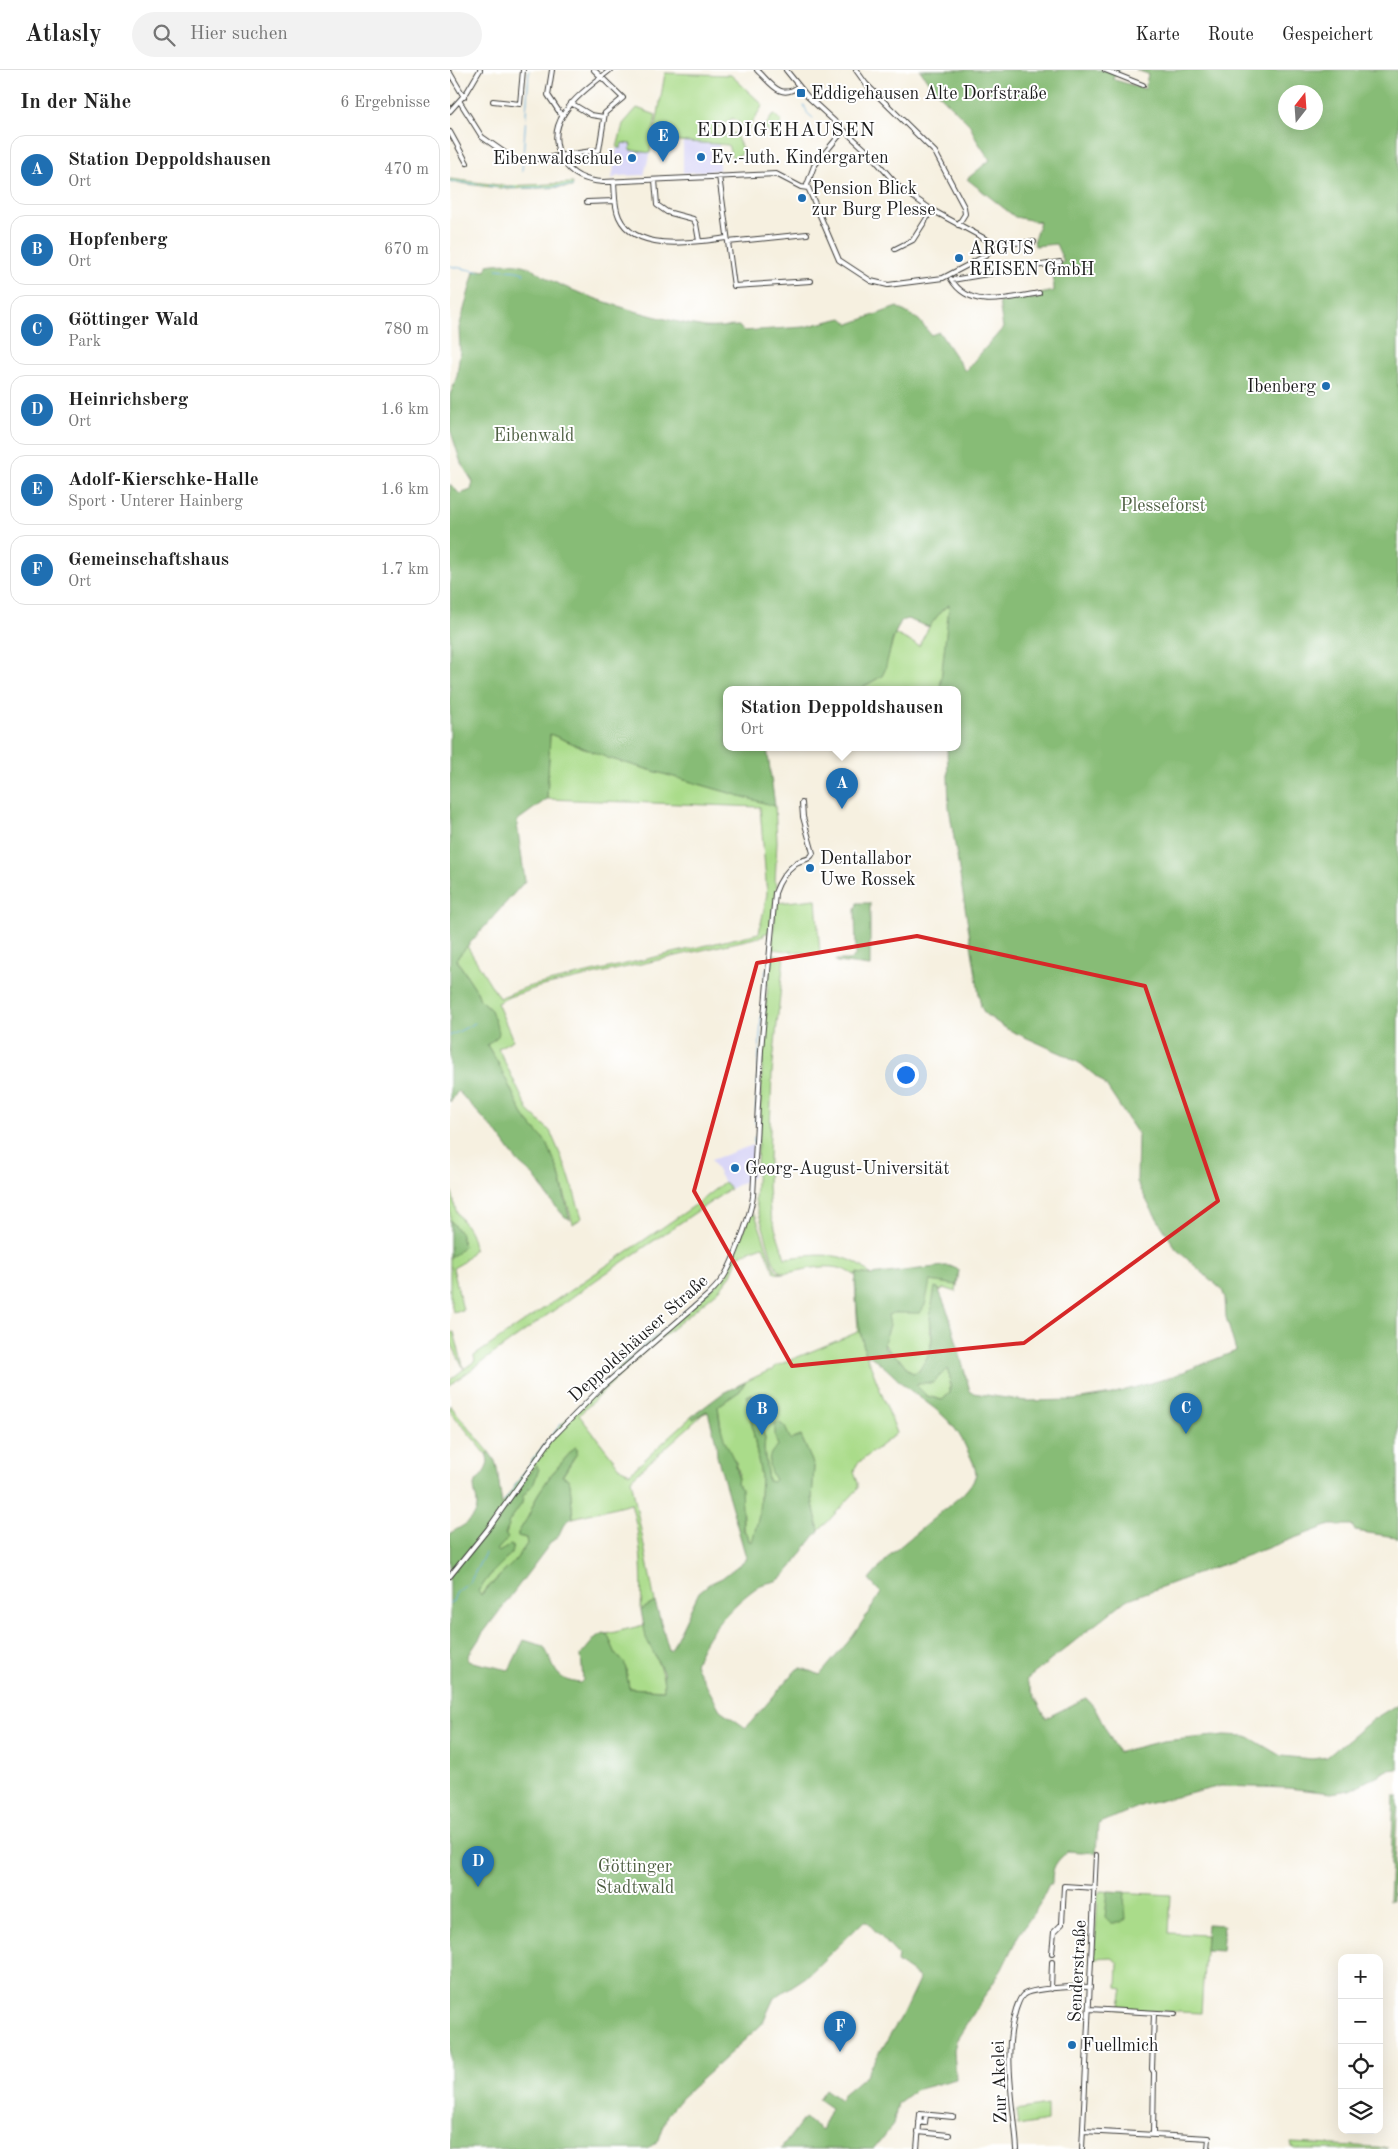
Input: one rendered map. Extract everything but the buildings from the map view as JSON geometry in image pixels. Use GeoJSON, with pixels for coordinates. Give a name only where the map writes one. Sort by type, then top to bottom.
{"type":"FeatureCollection","features":[{"type":"Feature","properties":{"kind":"street"},"geometry":{"type":"LineString","coordinates":[[450,111],[464,97],[480,70]]}},
{"type":"Feature","properties":{"kind":"street"},"geometry":{"type":"LineString","coordinates":[[493,102],[520,104],[523,70]]}},
{"type":"Feature","properties":{"kind":"street"},"geometry":{"type":"LineString","coordinates":[[552,70],[550,72],[548,95],[562,116]]}},
{"type":"Feature","properties":{"kind":"street"},"geometry":{"type":"LineString","coordinates":[[538,159],[600,150],[605,113],[612,105],[623,98],[594,70]]}},
{"type":"Feature","properties":{"kind":"street"},"geometry":{"type":"LineString","coordinates":[[610,70],[571,102],[562,116],[556,135],[560,156],[575,173],[590,181],[614,182],[776,174],[801,187],[808,188]]}},
{"type":"Feature","properties":{"kind":"street"},"geometry":{"type":"LineString","coordinates":[[757,70],[782,92],[788,93],[799,86]]}},
{"type":"Feature","properties":{"kind":"street"},"geometry":{"type":"LineString","coordinates":[[786,70],[799,86],[843,130],[870,153],[899,187],[932,210],[990,242],[1034,242]]}},
{"type":"Feature","properties":{"kind":"street"},"geometry":{"type":"LineString","coordinates":[[856,70],[866,84],[935,152],[964,206],[965,214],[958,225]]}},
{"type":"Feature","properties":{"kind":"street"},"geometry":{"type":"LineString","coordinates":[[1105,70],[1143,85]]}},
{"type":"Feature","properties":{"kind":"street"},"geometry":{"type":"LineString","coordinates":[[450,73],[464,97]]}},
{"type":"Feature","properties":{"kind":"street"},"geometry":{"type":"LineString","coordinates":[[460,102],[482,137],[508,155]]}},
{"type":"Feature","properties":{"kind":"street"},"geometry":{"type":"LineString","coordinates":[[571,102],[590,115],[604,117]]}},
{"type":"Feature","properties":{"kind":"street"},"geometry":{"type":"LineString","coordinates":[[843,130],[814,166],[808,180],[808,188],[818,205],[837,256],[844,264],[871,281],[883,284],[917,282],[949,275],[984,258],[990,249],[990,242]]}},
{"type":"Feature","properties":{"kind":"street"},"geometry":{"type":"LineString","coordinates":[[450,132],[467,163]]}},
{"type":"Feature","properties":{"kind":"street"},"geometry":{"type":"LineString","coordinates":[[719,176],[734,286],[812,281]]}},
{"type":"Feature","properties":{"kind":"street"},"geometry":{"type":"LineString","coordinates":[[655,180],[656,200],[659,207],[667,212],[693,219],[696,224],[699,241]]}},
{"type":"Feature","properties":{"kind":"street"},"geometry":{"type":"LineString","coordinates":[[614,182],[617,212],[622,222],[636,235],[670,243],[807,234]]}},
{"type":"Feature","properties":{"kind":"street"},"geometry":{"type":"LineString","coordinates":[[587,202],[615,201]]}},
{"type":"Feature","properties":{"kind":"street"},"geometry":{"type":"LineString","coordinates":[[894,249],[913,240],[932,210]]}},
{"type":"Feature","properties":{"kind":"street"},"geometry":{"type":"LineString","coordinates":[[952,280],[1060,262]]}},
{"type":"Feature","properties":{"kind":"street"},"geometry":{"type":"LineString","coordinates":[[949,275],[963,294],[978,299],[992,300],[1039,293]]}},
{"type":"Feature","properties":{"kind":"street","name":"Deppoldshäuser Straße"},"geometry":{"type":"LineString","coordinates":[[450,1576],[484,1535],[552,1438],[602,1386],[709,1294],[729,1268],[753,1202],[762,1032],[774,898],[778,884],[795,864],[810,858],[813,854],[803,817],[802,803]]}},
{"type":"Feature","properties":{"kind":"street","name":"Senderstraße"},"geometry":{"type":"LineString","coordinates":[[1082,2149],[1096,1855]]}},
{"type":"Feature","properties":{"kind":"street"},"geometry":{"type":"LineString","coordinates":[[1052,1954],[1054,1932],[1063,1924],[1064,1886],[1095,1888]]}},
{"type":"Feature","properties":{"kind":"street"},"geometry":{"type":"LineString","coordinates":[[1051,1989],[1052,1962]]}},
{"type":"Feature","properties":{"kind":"street","name":"Zur Akelei"},"geometry":{"type":"LineString","coordinates":[[1017,2149],[1009,2072],[1009,2046],[1012,2024],[1022,1996],[1028,1993],[1051,1989],[1090,1987]]}},
{"type":"Feature","properties":{"kind":"street"},"geometry":{"type":"LineString","coordinates":[[1089,2009],[1175,2014]]}},
{"type":"Feature","properties":{"kind":"street"},"geometry":{"type":"LineString","coordinates":[[1153,2134],[1154,2072],[1152,2069],[1154,2013]]}},
{"type":"Feature","properties":{"kind":"street"},"geometry":{"type":"LineString","coordinates":[[917,2149],[920,2114],[953,2117]]}},
{"type":"Feature","properties":{"kind":"street"},"geometry":{"type":"LineString","coordinates":[[1083,2131],[1209,2138],[1208,2149]]}},
{"type":"Feature","properties":{"kind":"street"},"geometry":{"type":"LineString","coordinates":[[918,2132],[949,2135]]}},
{"type":"Feature","properties":{"kind":"highlighted area"},"geometry":{"type":"Polygon","coordinates":[[[917,936],[1145,986],[1218,1201],[1024,1343],[792,1366],[694,1191],[757,963],[917,936]]]}},
{"type":"Feature","properties":{"kind":"shaded area","name":"Ev.-luth. Kindergarten"},"geometry":{"type":"Polygon","coordinates":[[[683,141],[719,144],[719,170],[683,173],[683,141]]]}},
{"type":"Feature","properties":{"kind":"shaded area","name":"Eibenwaldschule"},"geometry":{"type":"Polygon","coordinates":[[[622,143],[631,144],[631,150],[650,153],[644,175],[618,176],[612,179],[617,148],[621,148],[622,143]]]}},
{"type":"Feature","properties":{"kind":"shaded area","name":"Georg-August-Universität"},"geometry":{"type":"Polygon","coordinates":[[[753,1145],[753,1177],[730,1189],[711,1160],[753,1145]]]}},
{"type":"Feature","properties":{"kind":"green space"},"geometry":{"type":"Polygon","coordinates":[[[920,70],[1120,70],[1113,78],[1115,80],[1145,89],[1148,74],[1136,70],[1398,70],[1398,1539],[1355,1531],[1352,1525],[1330,1525],[1126,1600],[1026,1680],[1046,1718],[1086,1698],[1094,1707],[1118,1752],[1163,1741],[1225,1735],[1247,1736],[1281,1756],[1312,1759],[1327,1757],[1372,1720],[1398,1704],[1398,1769],[1388,1770],[1350,1790],[1331,1793],[1288,1788],[1221,1786],[1143,1805],[1098,1824],[1096,1853],[1068,1851],[1057,1862],[1052,1884],[1049,1884],[1039,1905],[1018,1936],[1002,1969],[956,2041],[954,2051],[956,2079],[915,2090],[898,2103],[893,2125],[874,2149],[781,2149],[804,2118],[821,2130],[831,2108],[818,2099],[825,2089],[840,2100],[842,2095],[866,2075],[903,2014],[920,1978],[897,1962],[898,1955],[867,1922],[863,1922],[806,1977],[774,1998],[762,2024],[681,2098],[667,2115],[659,2140],[647,2149],[450,2149],[450,1533],[468,1522],[474,1515],[477,1505],[474,1485],[487,1467],[486,1454],[489,1452],[495,1461],[502,1505],[504,1507],[536,1465],[539,1469],[534,1483],[523,1496],[522,1503],[508,1523],[509,1526],[505,1534],[508,1538],[497,1550],[499,1552],[510,1545],[513,1546],[511,1554],[491,1574],[478,1591],[481,1595],[514,1562],[527,1544],[526,1538],[518,1536],[518,1533],[528,1517],[538,1494],[551,1475],[575,1447],[577,1448],[577,1453],[562,1476],[568,1479],[570,1483],[573,1518],[565,1523],[556,1539],[552,1541],[483,1633],[468,1656],[468,1661],[509,1670],[524,1640],[543,1646],[559,1675],[580,1683],[583,1680],[581,1655],[596,1637],[604,1633],[607,1634],[616,1654],[625,1664],[629,1688],[664,1690],[663,1672],[646,1638],[641,1610],[655,1602],[669,1650],[671,1650],[699,1592],[709,1584],[722,1578],[745,1560],[746,1557],[717,1456],[716,1442],[708,1412],[706,1411],[693,1419],[691,1417],[723,1393],[745,1382],[740,1391],[718,1406],[722,1432],[736,1464],[737,1483],[741,1489],[743,1530],[748,1535],[749,1541],[752,1542],[759,1515],[761,1477],[747,1396],[752,1393],[757,1415],[762,1422],[768,1481],[773,1482],[775,1480],[769,1467],[769,1458],[778,1446],[775,1436],[775,1424],[779,1422],[785,1427],[791,1440],[801,1436],[814,1466],[812,1499],[819,1531],[781,1578],[759,1586],[730,1611],[712,1631],[695,1665],[720,1710],[746,1728],[797,1669],[802,1668],[820,1675],[853,1636],[881,1593],[869,1580],[891,1554],[963,1494],[973,1482],[976,1474],[962,1440],[949,1421],[905,1386],[882,1364],[866,1354],[858,1314],[856,1273],[871,1275],[944,1266],[950,1266],[959,1270],[957,1285],[930,1281],[925,1305],[920,1313],[893,1313],[888,1315],[890,1325],[884,1343],[885,1348],[902,1361],[908,1370],[913,1373],[919,1371],[930,1352],[932,1337],[930,1317],[935,1287],[938,1288],[949,1315],[970,1391],[973,1393],[1026,1401],[1075,1400],[1112,1394],[1168,1378],[1236,1351],[1226,1317],[1225,1298],[1222,1290],[1176,1249],[1150,1207],[1137,1182],[1138,1134],[1104,1083],[1081,1064],[1065,1055],[1007,1029],[985,1014],[981,1007],[949,807],[947,751],[961,751],[961,686],[940,686],[949,605],[943,609],[929,627],[907,619],[901,621],[893,638],[882,676],[865,686],[723,686],[723,751],[767,751],[775,806],[608,758],[550,734],[547,799],[518,820],[517,824],[525,881],[456,959],[477,991],[480,1000],[491,1010],[499,1032],[498,1036],[487,1045],[498,1063],[524,1117],[547,1143],[558,1170],[570,1220],[551,1201],[534,1176],[518,1162],[497,1133],[458,1091],[450,1102],[450,484],[460,494],[471,490],[473,482],[461,463],[450,429],[450,395],[457,376],[460,351],[459,328],[474,272],[478,270],[486,271],[487,265],[513,263],[529,268],[565,287],[634,311],[705,327],[739,326],[743,331],[804,327],[842,318],[849,324],[897,307],[919,320],[931,335],[939,332],[965,371],[1003,328],[999,302],[1028,297],[1032,299],[1040,298],[1040,294],[1054,291],[1053,265],[1064,262],[1056,244],[1035,246],[1034,240],[1040,222],[1015,217],[967,179],[990,160],[976,139],[970,125],[931,86],[920,70]],[[947,1369],[933,1383],[918,1383],[916,1385],[927,1396],[942,1400],[950,1393],[950,1377],[947,1369]]]}},
{"type":"Feature","properties":{"kind":"green space"},"geometry":{"type":"Polygon","coordinates":[[[665,73],[731,75],[763,105],[748,129],[733,118],[712,131],[725,136],[735,133],[744,153],[732,158],[728,145],[654,138],[665,73]]]}},
{"type":"Feature","properties":{"kind":"green space"},"geometry":{"type":"Polygon","coordinates":[[[637,108],[656,115],[650,153],[630,150],[631,144],[622,143],[621,148],[617,148],[623,124],[637,108]]]}},
{"type":"Feature","properties":{"kind":"green space"},"geometry":{"type":"Polygon","coordinates":[[[775,115],[782,122],[771,134],[764,128],[772,116],[775,115]]]}},
{"type":"Feature","properties":{"kind":"green space"},"geometry":{"type":"Polygon","coordinates":[[[450,179],[507,186],[573,183],[572,187],[507,189],[450,182],[450,179]]]}},
{"type":"Feature","properties":{"kind":"green space"},"geometry":{"type":"Polygon","coordinates":[[[950,604],[940,686],[865,686],[882,676],[895,634],[919,646],[928,628],[950,604]]]}},
{"type":"Feature","properties":{"kind":"green space"},"geometry":{"type":"Polygon","coordinates":[[[550,734],[608,758],[775,806],[777,841],[775,883],[777,884],[770,932],[763,934],[764,936],[539,987],[497,1003],[513,1040],[498,1048],[528,1110],[550,1131],[567,1170],[582,1218],[573,1224],[558,1170],[547,1143],[524,1117],[498,1063],[487,1045],[498,1036],[491,1010],[480,1000],[477,991],[456,959],[467,946],[499,998],[527,987],[759,933],[767,894],[760,807],[547,799],[550,734]]]}},
{"type":"Feature","properties":{"kind":"green space"},"geometry":{"type":"Polygon","coordinates":[[[816,899],[820,955],[772,949],[776,903],[816,899]]]}},
{"type":"Feature","properties":{"kind":"green space"},"geometry":{"type":"Polygon","coordinates":[[[857,903],[870,903],[870,966],[836,962],[836,960],[851,960],[856,954],[855,909],[857,903]]]}},
{"type":"Feature","properties":{"kind":"green space"},"geometry":{"type":"Polygon","coordinates":[[[771,954],[784,956],[772,1073],[768,1186],[770,1213],[785,1258],[819,1255],[842,1257],[862,1267],[871,1275],[856,1273],[856,1276],[848,1271],[831,1267],[786,1273],[779,1271],[773,1261],[755,1200],[765,1014],[771,954]]]}},
{"type":"Feature","properties":{"kind":"green space"},"geometry":{"type":"Polygon","coordinates":[[[724,1182],[730,1189],[596,1280],[450,1385],[450,1380],[475,1361],[474,1356],[694,1206],[724,1182]]]}},
{"type":"Feature","properties":{"kind":"green space"},"geometry":{"type":"Polygon","coordinates":[[[450,1189],[456,1209],[472,1237],[474,1249],[462,1263],[453,1268],[463,1310],[453,1312],[450,1295],[450,1257],[457,1253],[460,1233],[450,1220],[450,1189]]]}},
{"type":"Feature","properties":{"kind":"green space"},"geometry":{"type":"Polygon","coordinates":[[[755,1214],[773,1265],[778,1272],[784,1274],[775,1273],[763,1246],[739,1255],[731,1275],[719,1290],[643,1353],[579,1415],[621,1469],[630,1473],[691,1417],[693,1419],[706,1411],[708,1412],[703,1414],[631,1479],[655,1602],[641,1610],[642,1582],[640,1556],[631,1503],[573,1518],[570,1483],[568,1479],[562,1477],[577,1453],[577,1448],[575,1447],[551,1475],[538,1494],[528,1517],[518,1533],[518,1536],[526,1538],[527,1544],[514,1562],[480,1595],[478,1591],[491,1574],[502,1550],[497,1551],[506,1534],[508,1523],[522,1503],[523,1496],[534,1483],[504,1508],[502,1505],[530,1464],[567,1418],[630,1359],[717,1284],[728,1267],[750,1215],[755,1214]]]}},
{"type":"Feature","properties":{"kind":"green space"},"geometry":{"type":"Polygon","coordinates":[[[450,1220],[460,1233],[464,1246],[450,1257],[450,1220]]]}},
{"type":"Feature","properties":{"kind":"green space"},"geometry":{"type":"Polygon","coordinates":[[[857,1280],[860,1332],[866,1354],[897,1433],[857,1464],[854,1471],[858,1489],[819,1531],[812,1499],[814,1466],[801,1436],[791,1440],[776,1441],[779,1446],[771,1453],[770,1458],[771,1471],[775,1480],[773,1482],[768,1481],[762,1422],[757,1415],[752,1394],[747,1396],[761,1477],[759,1515],[754,1541],[750,1542],[743,1527],[743,1514],[737,1483],[739,1473],[736,1462],[731,1458],[722,1434],[718,1406],[740,1391],[745,1382],[770,1370],[772,1371],[776,1366],[858,1332],[855,1281],[857,1280]]]}},
{"type":"Feature","properties":{"kind":"green space"},"geometry":{"type":"Polygon","coordinates":[[[930,1280],[957,1285],[956,1292],[944,1288],[940,1291],[938,1288],[930,1330],[932,1337],[930,1352],[919,1371],[913,1373],[896,1358],[884,1342],[888,1318],[865,1311],[930,1280]]]}},
{"type":"Feature","properties":{"kind":"green space"},"geometry":{"type":"Polygon","coordinates":[[[454,1332],[464,1369],[450,1341],[450,1333],[454,1332]]]}},
{"type":"Feature","properties":{"kind":"green space"},"geometry":{"type":"Polygon","coordinates":[[[947,1368],[950,1377],[950,1393],[942,1400],[927,1396],[916,1385],[947,1368]]]}},
{"type":"Feature","properties":{"kind":"green space"},"geometry":{"type":"Polygon","coordinates":[[[450,1405],[489,1452],[486,1454],[450,1411],[450,1405]]]}},
{"type":"Feature","properties":{"kind":"green space"},"geometry":{"type":"Polygon","coordinates":[[[644,1625],[664,1681],[665,1690],[629,1688],[625,1664],[616,1654],[607,1634],[644,1625]]]}},
{"type":"Feature","properties":{"kind":"green space"},"geometry":{"type":"Polygon","coordinates":[[[1394,1796],[1398,1796],[1392,1901],[1389,1901],[1394,1796]]]}},
{"type":"Feature","properties":{"kind":"green space"},"geometry":{"type":"Polygon","coordinates":[[[1100,1891],[1171,1895],[1169,1933],[1206,1935],[1201,2013],[1119,2009],[1123,1989],[1117,1988],[1118,1964],[1112,1957],[1094,1958],[1098,1894],[1100,1891]]]}},
{"type":"Feature","properties":{"kind":"green space"},"geometry":{"type":"Polygon","coordinates":[[[1108,1891],[1126,1892],[1124,1898],[1126,1919],[1121,1923],[1111,1923],[1105,1917],[1108,1891]]]}},
{"type":"Feature","properties":{"kind":"green space"},"geometry":{"type":"Polygon","coordinates":[[[1207,1924],[1224,1925],[1222,1951],[1205,1950],[1207,1924]]]}},
{"type":"Feature","properties":{"kind":"green space"},"geometry":{"type":"Polygon","coordinates":[[[1047,2105],[1047,2121],[1018,2126],[1016,2110],[1047,2105]]]}},
{"type":"Feature","properties":{"kind":"green space"},"geometry":{"type":"Polygon","coordinates":[[[1291,2143],[1388,2149],[1296,2149],[1292,2147],[1291,2143]]]}},
{"type":"Feature","properties":{"kind":"waterway"},"geometry":{"type":"LineString","coordinates":[[522,172],[529,71]]}},
{"type":"Feature","properties":{"kind":"waterway"},"geometry":{"type":"LineString","coordinates":[[804,105],[807,112]]}},
{"type":"Feature","properties":{"kind":"waterway"},"geometry":{"type":"LineString","coordinates":[[807,113],[813,118]]}},
{"type":"Feature","properties":{"kind":"waterway"},"geometry":{"type":"LineString","coordinates":[[450,181],[498,187]]}},
{"type":"Feature","properties":{"kind":"waterway"},"geometry":{"type":"LineString","coordinates":[[520,188],[573,186]]}},
{"type":"Feature","properties":{"kind":"waterway"},"geometry":{"type":"LineString","coordinates":[[501,188],[516,188]]}},
{"type":"Feature","properties":{"kind":"waterway"},"geometry":{"type":"LineString","coordinates":[[450,266],[481,272]]}},
{"type":"Feature","properties":{"kind":"waterway"},"geometry":{"type":"LineString","coordinates":[[496,269],[517,271],[524,273],[523,275]]}},
{"type":"Feature","properties":{"kind":"waterway"},"geometry":{"type":"LineString","coordinates":[[755,1123],[766,969]]}},
{"type":"Feature","properties":{"kind":"waterway"},"geometry":{"type":"LineString","coordinates":[[450,1036],[475,1023]]}},
{"type":"Feature","properties":{"kind":"waterway"},"geometry":{"type":"LineString","coordinates":[[754,1137],[754,1144]]}},
{"type":"Feature","properties":{"kind":"waterway"},"geometry":{"type":"LineString","coordinates":[[576,1409],[634,1354],[720,1279]]}},
{"type":"Feature","properties":{"kind":"waterway"},"geometry":{"type":"LineString","coordinates":[[504,1502],[536,1455],[561,1424]]}},
{"type":"Feature","properties":{"kind":"waterway"},"geometry":{"type":"LineString","coordinates":[[450,1603],[453,1601],[456,1593],[470,1582],[485,1553]]}},
{"type":"Feature","properties":{"kind":"place","name":"Eddigehausen Alte Dorfstraße"},"geometry":{"type":"Point","coordinates":[801,93]}},
{"type":"Feature","properties":{"kind":"place","name":"Ev.-luth. Kindergarten"},"geometry":{"type":"Point","coordinates":[701,157]}},
{"type":"Feature","properties":{"kind":"place","name":"Eibenwaldschule"},"geometry":{"type":"Point","coordinates":[632,158]}},
{"type":"Feature","properties":{"kind":"place","name":"Adolf-Kierschke-Halle"},"geometry":{"type":"Point","coordinates":[663,162]}},
{"type":"Feature","properties":{"kind":"place","name":"Pension Blick zur Burg Plesse"},"geometry":{"type":"Point","coordinates":[802,198]}},
{"type":"Feature","properties":{"kind":"place","name":"ARGUS REISEN GmbH"},"geometry":{"type":"Point","coordinates":[959,258]}},
{"type":"Feature","properties":{"kind":"place","name":"Ibenberg"},"geometry":{"type":"Point","coordinates":[1326,386]}},
{"type":"Feature","properties":{"kind":"place","name":"Station Deppoldshausen"},"geometry":{"type":"Point","coordinates":[842,809]}},
{"type":"Feature","properties":{"kind":"place","name":"Dentallabor Uwe Rossek"},"geometry":{"type":"Point","coordinates":[810,868]}},
{"type":"Feature","properties":{"kind":"place","name":"Georg-August-Universität"},"geometry":{"type":"Point","coordinates":[735,1168]}},
{"type":"Feature","properties":{"kind":"place","name":"Göttinger Wald"},"geometry":{"type":"Point","coordinates":[1186,1434]}},
{"type":"Feature","properties":{"kind":"place","name":"Hopfenberg"},"geometry":{"type":"Point","coordinates":[762,1435]}},
{"type":"Feature","properties":{"kind":"place","name":"Heinrichsberg"},"geometry":{"type":"Point","coordinates":[478,1887]}},
{"type":"Feature","properties":{"kind":"place","name":"Fuellmich"},"geometry":{"type":"Point","coordinates":[1072,2045]}},
{"type":"Feature","properties":{"kind":"place","name":"Gemeinschaftshaus"},"geometry":{"type":"Point","coordinates":[840,2052]}},
{"type":"Feature","properties":{"kind":"district","name":"EDDIGEHAUSEN"},"geometry":{"type":"Point","coordinates":[786,129]}},
{"type":"Feature","properties":{"kind":"park label","name":"Eibenwald"},"geometry":{"type":"Point","coordinates":[534,435]}},
{"type":"Feature","properties":{"kind":"park label","name":"Plesseforst"},"geometry":{"type":"Point","coordinates":[1163,505]}},
{"type":"Feature","properties":{"kind":"park label","name":"Göttinger Stadtwald"},"geometry":{"type":"Point","coordinates":[635,1876]}}]}
